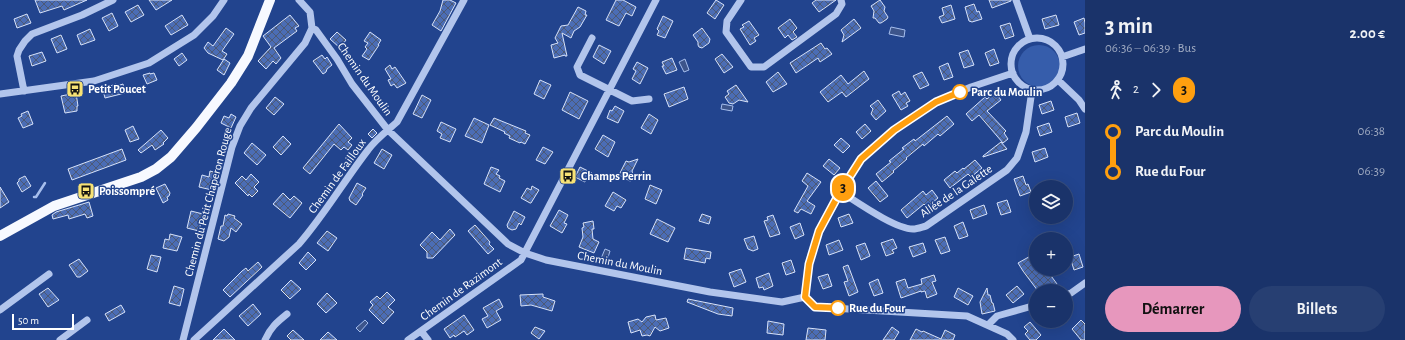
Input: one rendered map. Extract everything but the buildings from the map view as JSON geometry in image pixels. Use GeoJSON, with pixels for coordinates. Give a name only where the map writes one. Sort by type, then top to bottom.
{"type":"FeatureCollection","features":[{"type":"Feature","properties":{"kind":"main road"},"geometry":{"type":"LineString","coordinates":[[0,236],[54,206],[141,177],[171,157],[196,128],[244,63],[270,0]]}},
{"type":"Feature","properties":{"kind":"street"},"geometry":{"type":"LineString","coordinates":[[24,91],[17,56],[25,41],[32,34],[82,16],[113,0]]}},
{"type":"Feature","properties":{"kind":"street"},"geometry":{"type":"LineString","coordinates":[[0,94],[94,81],[149,63],[194,35],[213,16],[224,0]]}},
{"type":"Feature","properties":{"kind":"street"},"geometry":{"type":"LineString","coordinates":[[299,0],[310,12],[312,28]]}},
{"type":"Feature","properties":{"kind":"street","name":"Chemin de Failloux"},"geometry":{"type":"LineString","coordinates":[[194,340],[299,244],[314,226],[368,149],[397,122],[464,0]]}},
{"type":"Feature","properties":{"kind":"street","name":"Chemin de Razimont"},"geometry":{"type":"LineString","coordinates":[[408,340],[521,260],[656,0]]}},
{"type":"Feature","properties":{"kind":"street"},"geometry":{"type":"LineString","coordinates":[[741,0],[727,21],[726,32],[751,67],[764,67],[836,14],[842,4],[841,0]]}},
{"type":"Feature","properties":{"kind":"street"},"geometry":{"type":"LineString","coordinates":[[1016,0],[1030,39]]}},
{"type":"Feature","properties":{"kind":"street","name":"Chemin du Moulin"},"geometry":{"type":"LineString","coordinates":[[312,28],[316,30],[337,59],[352,84],[388,130],[508,244],[525,253],[546,260],[710,292],[782,302],[805,297]]}},
{"type":"Feature","properties":{"kind":"street","name":"Chemin du Petit Chaperon Rouge"},"geometry":{"type":"LineString","coordinates":[[183,340],[232,147],[240,126],[251,108],[305,43],[312,28]]}},
{"type":"Feature","properties":{"kind":"street"},"geometry":{"type":"LineString","coordinates":[[592,38],[577,67],[580,75],[632,101],[649,98]]}},
{"type":"Feature","properties":{"kind":"street"},"geometry":{"type":"LineString","coordinates":[[1037,38],[1046,40],[1056,46],[1062,57],[1063,69],[1058,80],[1053,85],[1041,90],[1032,90],[1022,86],[1016,80],[1013,73],[1012,58],[1014,53],[1019,46],[1030,39],[1037,38]]}},
{"type":"Feature","properties":{"kind":"street"},"geometry":{"type":"LineString","coordinates":[[1062,57],[1085,49]]}},
{"type":"Feature","properties":{"kind":"street"},"geometry":{"type":"LineString","coordinates":[[1013,73],[971,87],[936,102],[894,130],[861,159],[840,192],[819,231],[809,264],[805,297],[815,307],[967,316],[1007,334],[1013,340]]}},
{"type":"Feature","properties":{"kind":"street"},"geometry":{"type":"LineString","coordinates":[[1058,80],[1079,100],[1085,109]]}},
{"type":"Feature","properties":{"kind":"street","name":"Allée de la Galette"},"geometry":{"type":"LineString","coordinates":[[840,192],[899,226],[913,229],[926,226],[1007,170],[1017,158],[1026,132],[1032,90]]}},
{"type":"Feature","properties":{"kind":"street"},"geometry":{"type":"LineString","coordinates":[[0,310],[49,274]]}},
{"type":"Feature","properties":{"kind":"street"},"geometry":{"type":"LineString","coordinates":[[1073,292],[1085,283]]}},
{"type":"Feature","properties":{"kind":"street"},"geometry":{"type":"LineString","coordinates":[[988,326],[997,316],[1029,307]]}},
{"type":"Feature","properties":{"kind":"street"},"geometry":{"type":"LineString","coordinates":[[265,340],[269,330],[287,314]]}},
{"type":"Feature","properties":{"kind":"street"},"geometry":{"type":"LineString","coordinates":[[60,340],[87,320]]}},
{"type":"Feature","properties":{"kind":"street"},"geometry":{"type":"LineString","coordinates":[[421,331],[428,340]]}},
{"type":"Feature","properties":{"kind":"shaded area"},"geometry":{"type":"Polygon","coordinates":[[[891,27],[905,30],[904,37],[889,34],[891,27]]]}},
{"type":"Feature","properties":{"kind":"shaded area"},"geometry":{"type":"Polygon","coordinates":[[[1035,45],[1043,45],[1054,51],[1060,62],[1060,70],[1054,81],[1043,87],[1035,87],[1024,81],[1018,70],[1018,62],[1024,51],[1035,45]]]}},
{"type":"Feature","properties":{"kind":"shaded area"},"geometry":{"type":"Polygon","coordinates":[[[685,59],[689,70],[684,72],[679,62],[685,59]]]}},
{"type":"Feature","properties":{"kind":"shaded area"},"geometry":{"type":"Polygon","coordinates":[[[722,104],[733,106],[732,111],[721,109],[722,104]]]}},
{"type":"Feature","properties":{"kind":"shaded area"},"geometry":{"type":"Polygon","coordinates":[[[605,249],[610,251],[606,264],[600,261],[605,249]]]}},
{"type":"Feature","properties":{"kind":"shaded area"},"geometry":{"type":"Polygon","coordinates":[[[365,320],[368,323],[360,332],[356,328],[365,320]]]}},
{"type":"Feature","properties":{"kind":"waterway"},"geometry":{"type":"LineString","coordinates":[[34,197],[36,197],[45,183]]}},
{"type":"Feature","properties":{"kind":"bus line","name":"3"},"geometry":{"type":"LineString","coordinates":[[838,308],[815,307],[805,297],[805,290],[809,264],[819,231],[840,192],[861,159],[894,130],[936,102],[960,92]]}},
{"type":"Feature","properties":{"kind":"place","name":"Petit Poucet"},"geometry":{"type":"Point","coordinates":[75,89]}},
{"type":"Feature","properties":{"kind":"place","name":"Parc du Moulin"},"geometry":{"type":"Point","coordinates":[960,92]}},
{"type":"Feature","properties":{"kind":"place","name":"Champs Perrin"},"geometry":{"type":"Point","coordinates":[568,176]}},
{"type":"Feature","properties":{"kind":"place","name":"Poissompré"},"geometry":{"type":"Point","coordinates":[86,191]}},
{"type":"Feature","properties":{"kind":"place","name":"Rue du Four"},"geometry":{"type":"Point","coordinates":[838,308]}}]}
